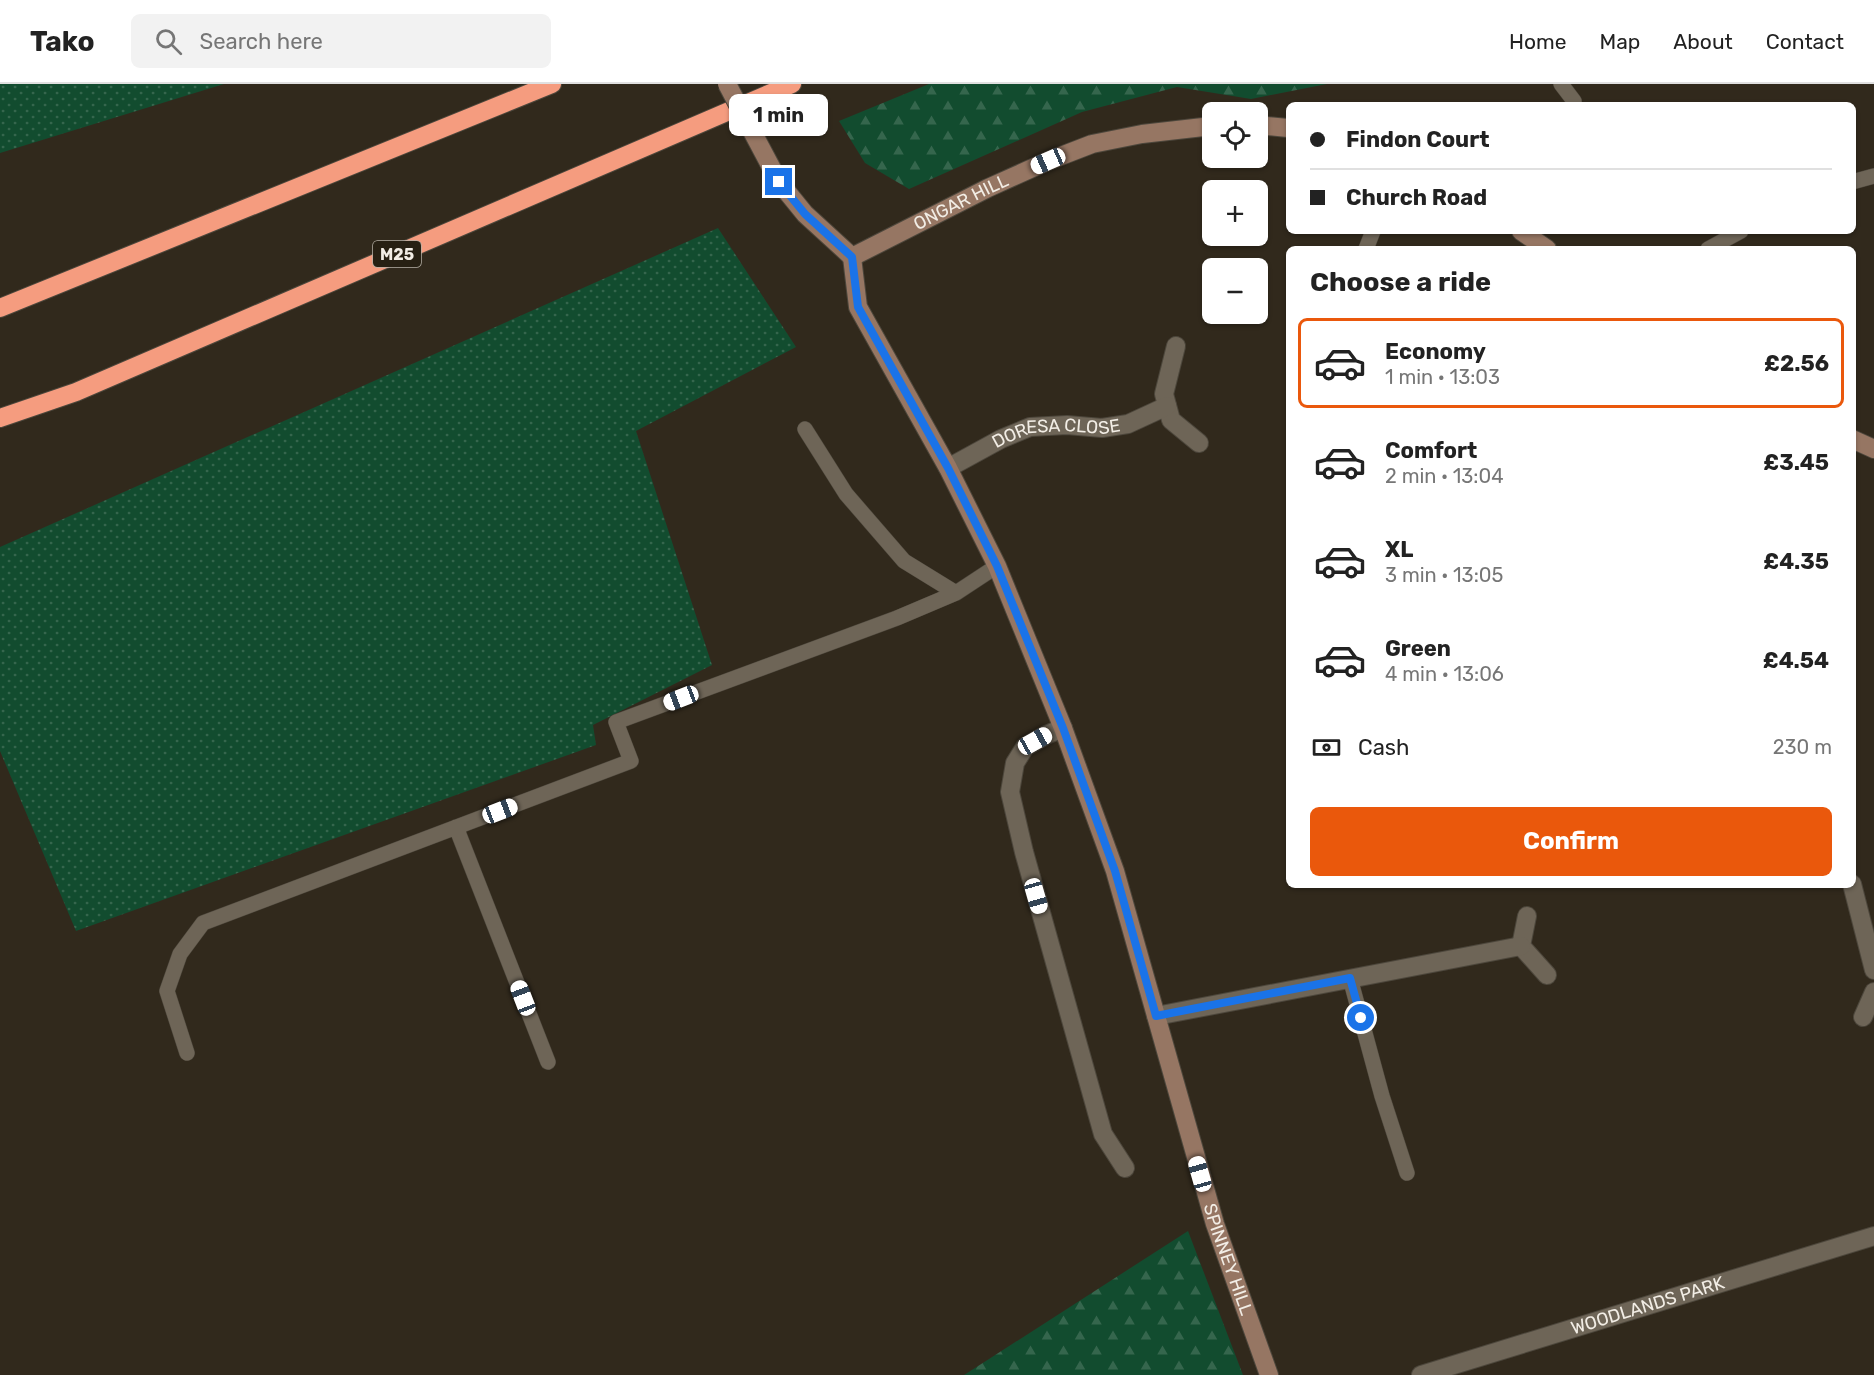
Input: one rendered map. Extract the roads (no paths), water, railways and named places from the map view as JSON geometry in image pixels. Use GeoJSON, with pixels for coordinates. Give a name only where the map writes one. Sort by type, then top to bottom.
{"type":"FeatureCollection","features":[{"type":"Feature","properties":{"kind":"highway"},"geometry":{"type":"LineString","coordinates":[[0,308],[552,84]]}},
{"type":"Feature","properties":{"kind":"highway","name":"M25"},"geometry":{"type":"LineString","coordinates":[[0,418],[76,392],[792,84]]}},
{"type":"Feature","properties":{"kind":"main road"},"geometry":{"type":"LineString","coordinates":[[727,84],[779,182],[805,214],[852,257]]}},
{"type":"Feature","properties":{"kind":"main road","name":"ONGAR HILL"},"geometry":{"type":"LineString","coordinates":[[852,257],[988,188],[1092,144],[1142,134],[1202,127]]}},
{"type":"Feature","properties":{"kind":"main road"},"geometry":{"type":"LineString","coordinates":[[1268,127],[1286,128]]}},
{"type":"Feature","properties":{"kind":"main road"},"geometry":{"type":"LineString","coordinates":[[1525,234],[1543,246]]}},
{"type":"Feature","properties":{"kind":"main road","name":"SPINNEY HILL"},"geometry":{"type":"LineString","coordinates":[[852,257],[858,307],[948,468],[997,566],[1063,728],[1115,871],[1215,1224],[1269,1375]]}},
{"type":"Feature","properties":{"kind":"main road"},"geometry":{"type":"LineString","coordinates":[[1856,441],[1874,448]]}},
{"type":"Feature","properties":{"kind":"street"},"geometry":{"type":"LineString","coordinates":[[1176,346],[1164,394],[1171,420],[1199,443]]}},
{"type":"Feature","properties":{"kind":"street","name":"DORESA CLOSE"},"geometry":{"type":"LineString","coordinates":[[948,468],[1001,439],[1030,427],[1067,425],[1102,428],[1128,424],[1167,406]]}},
{"type":"Feature","properties":{"kind":"street"},"geometry":{"type":"LineString","coordinates":[[1063,728],[1025,747],[1015,763],[1010,792],[1024,852],[1103,1134],[1125,1168]]}},
{"type":"Feature","properties":{"kind":"street"},"geometry":{"type":"LineString","coordinates":[[1853,888],[1874,970]]}},
{"type":"Feature","properties":{"kind":"street"},"geometry":{"type":"LineString","coordinates":[[1521,946],[1527,916]]}},
{"type":"Feature","properties":{"kind":"street"},"geometry":{"type":"LineString","coordinates":[[1156,1016],[1521,946]]}},
{"type":"Feature","properties":{"kind":"street"},"geometry":{"type":"LineString","coordinates":[[1521,946],[1547,975]]}},
{"type":"Feature","properties":{"kind":"street"},"geometry":{"type":"LineString","coordinates":[[1863,1017],[1874,992]]}},
{"type":"Feature","properties":{"kind":"street","name":"WOODLANDS PARK"},"geometry":{"type":"LineString","coordinates":[[1421,1375],[1874,1236]]}},
{"type":"Feature","properties":{"kind":"lane"},"geometry":{"type":"LineString","coordinates":[[1561,84],[1574,102]]}},
{"type":"Feature","properties":{"kind":"lane"},"geometry":{"type":"LineString","coordinates":[[1856,181],[1874,176]]}},
{"type":"Feature","properties":{"kind":"lane"},"geometry":{"type":"LineString","coordinates":[[1714,246],[1736,234]]}},
{"type":"Feature","properties":{"kind":"lane"},"geometry":{"type":"LineString","coordinates":[[805,429],[846,494],[904,561],[956,593]]}},
{"type":"Feature","properties":{"kind":"lane"},"geometry":{"type":"LineString","coordinates":[[188,1053],[167,992],[180,954],[203,923],[631,761],[616,722],[897,618],[956,593],[997,566]]}},
{"type":"Feature","properties":{"kind":"lane"},"geometry":{"type":"LineString","coordinates":[[456,827],[548,1062]]}},
{"type":"Feature","properties":{"kind":"lane"},"geometry":{"type":"LineString","coordinates":[[1350,978],[1382,1096],[1407,1173]]}}]}
